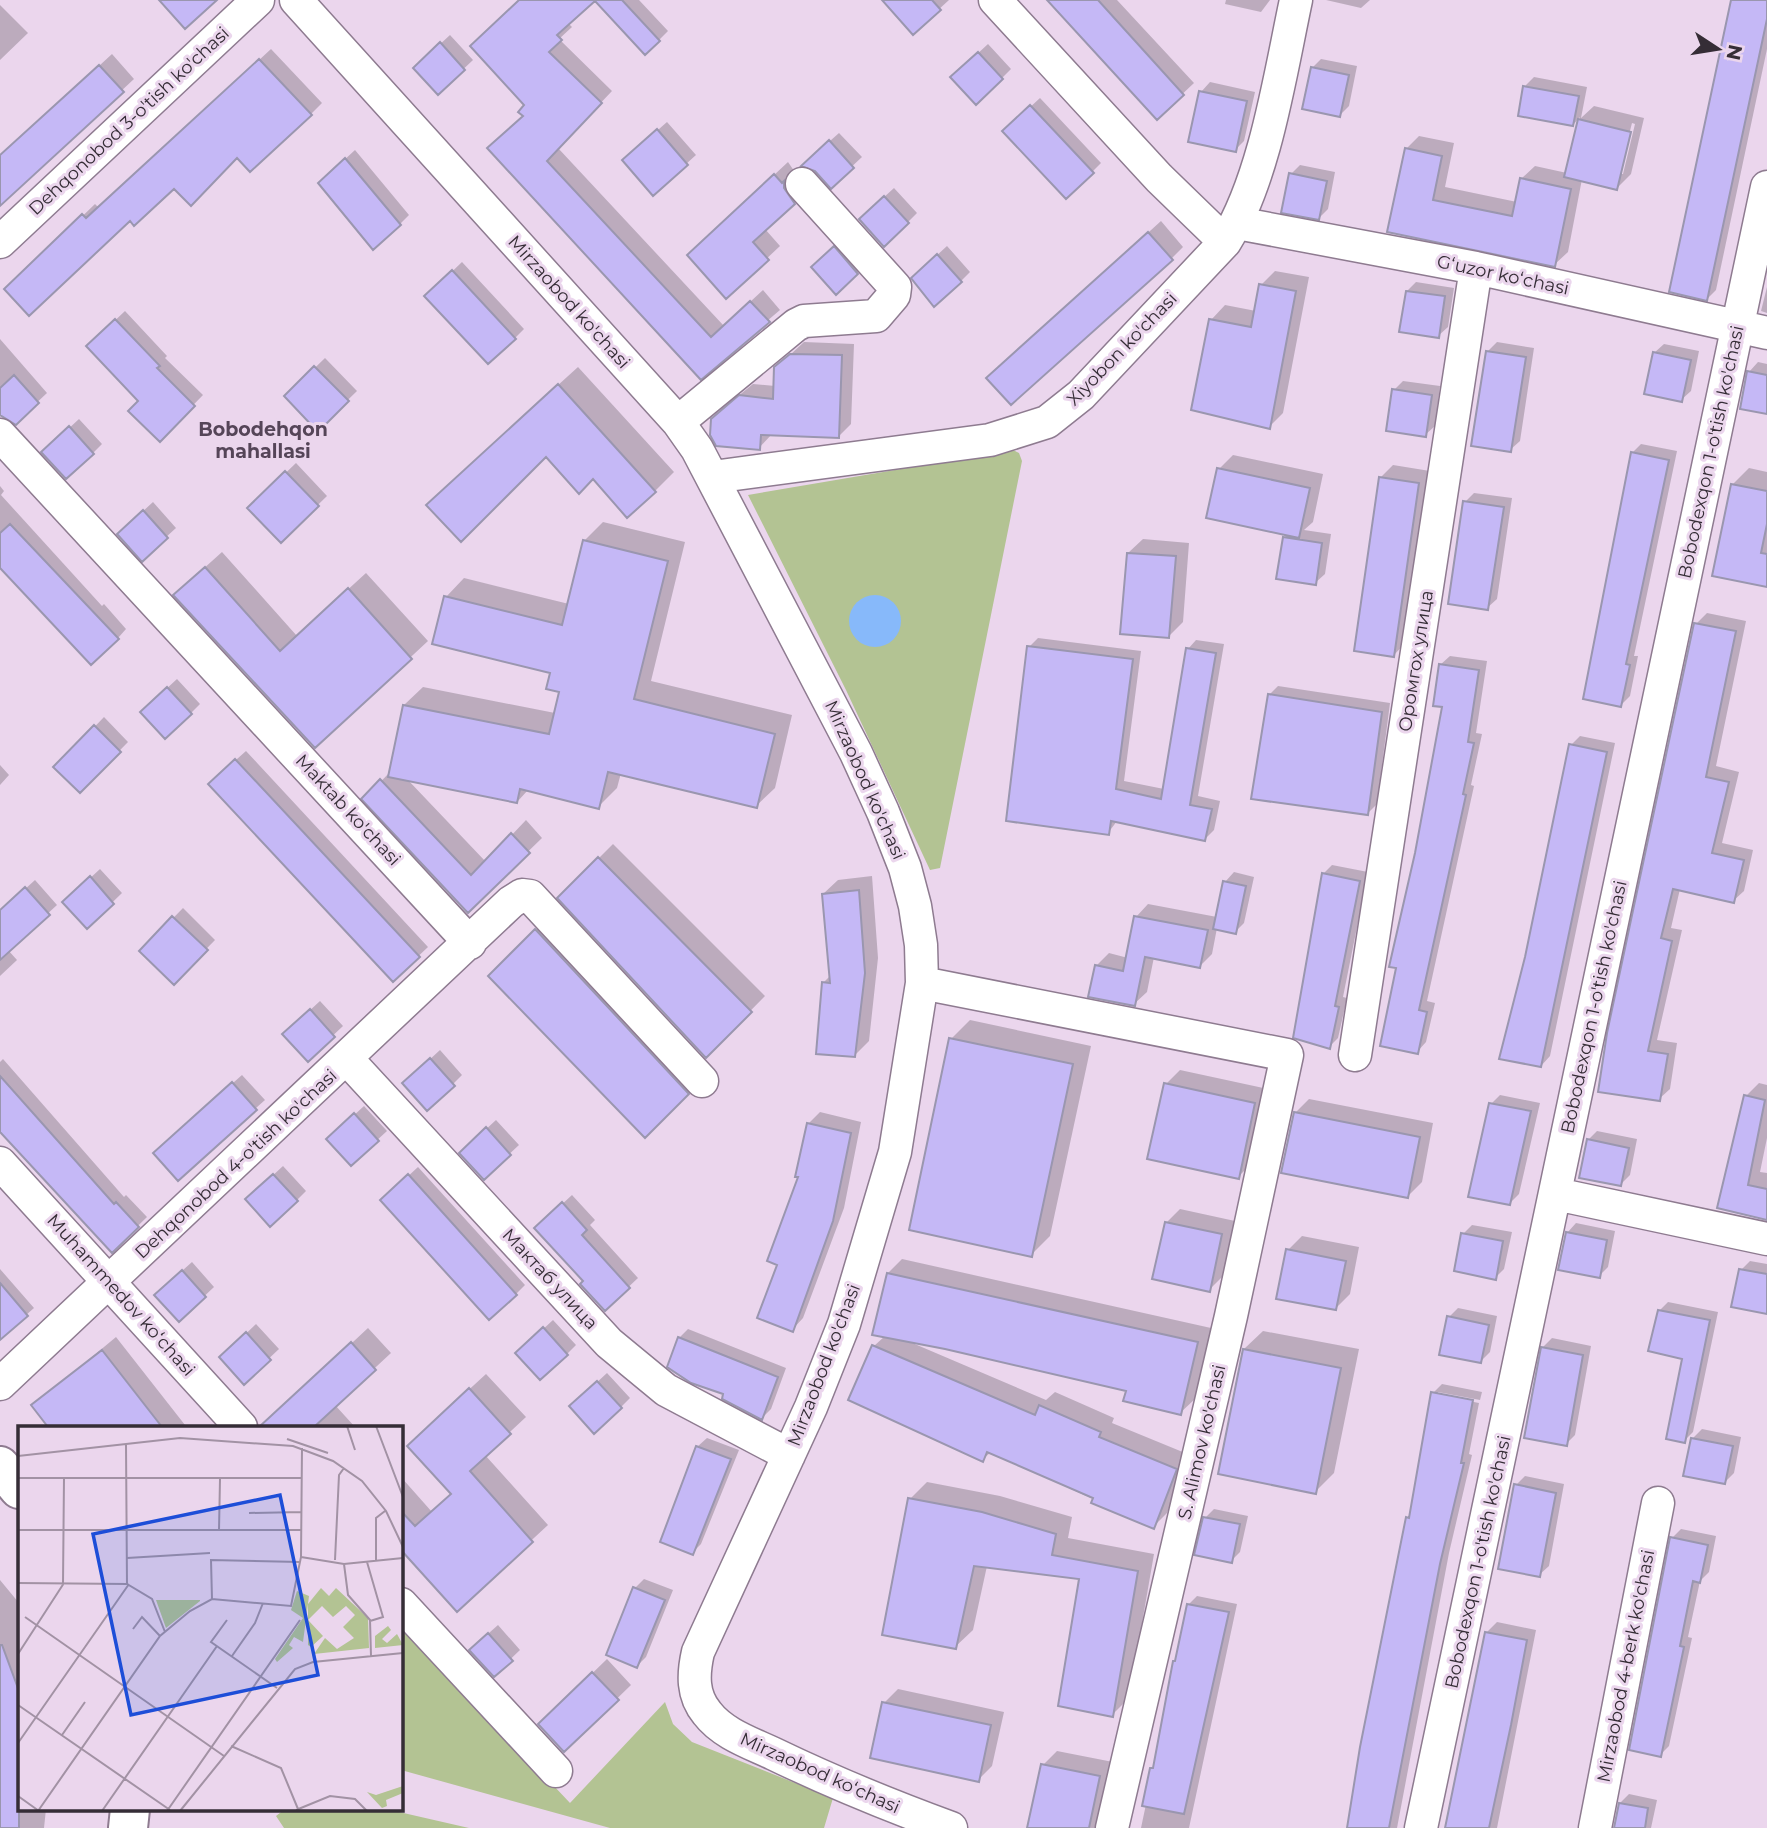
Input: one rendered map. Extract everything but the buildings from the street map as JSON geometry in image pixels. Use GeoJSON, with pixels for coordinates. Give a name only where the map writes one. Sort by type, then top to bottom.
{"type":"FeatureCollection","features":[{"type":"Feature","properties":{"kind":"main road"},"geometry":{"type":"LineString","coordinates":[[0,1466],[18,1488]]}},
{"type":"Feature","properties":{"kind":"street","name":"Dehqonobod 3-o'tish ko'chasi"},"geometry":{"type":"LineString","coordinates":[[0,242],[258,0]]}},
{"type":"Feature","properties":{"kind":"street","name":"Mirzaobod ko'chasi"},"geometry":{"type":"LineString","coordinates":[[296,0],[678,422],[713,477],[856,753],[905,868],[915,906],[921,945],[922,984],[895,1152],[844,1324],[789,1455],[698,1652],[694,1678],[700,1702]]}},
{"type":"Feature","properties":{"kind":"street"},"geometry":{"type":"LineString","coordinates":[[995,0],[1159,178],[1231,233]]}},
{"type":"Feature","properties":{"kind":"street","name":"Xiyobon ko'chasi"},"geometry":{"type":"LineString","coordinates":[[713,477],[990,440],[1047,422],[1081,395],[1231,233],[1254,178],[1296,0]]}},
{"type":"Feature","properties":{"kind":"street"},"geometry":{"type":"LineString","coordinates":[[678,422],[796,325],[804,321],[876,316],[894,295],[895,287],[802,184]]}},
{"type":"Feature","properties":{"kind":"street","name":"Bobodexqon 1-o'tish ko'chasi"},"geometry":{"type":"LineString","coordinates":[[1421,1828],[1556,1194],[1752,329],[1767,187]]}},
{"type":"Feature","properties":{"kind":"street","name":"Gʻuzor koʻchasi"},"geometry":{"type":"LineString","coordinates":[[1231,233],[1476,268],[1752,329]]}},
{"type":"Feature","properties":{"kind":"street","name":"Оромгох улица"},"geometry":{"type":"LineString","coordinates":[[1355,1055],[1476,268]]}},
{"type":"Feature","properties":{"kind":"street","name":"Maktab ko'chasi"},"geometry":{"type":"LineString","coordinates":[[0,435],[470,943]]}},
{"type":"Feature","properties":{"kind":"street"},"geometry":{"type":"LineString","coordinates":[[470,943],[511,902],[522,895],[530,896],[702,1081]]}},
{"type":"Feature","properties":{"kind":"street","name":"Dehqonobod 4-o'tish ko'chasi"},"geometry":{"type":"LineString","coordinates":[[0,1384],[470,943]]}},
{"type":"Feature","properties":{"kind":"street","name":"S. Alimov ko'chasi"},"geometry":{"type":"LineString","coordinates":[[922,984],[1287,1055],[1228,1329],[1112,1828]]}},
{"type":"Feature","properties":{"kind":"street","name":"Мактаб улица"},"geometry":{"type":"LineString","coordinates":[[347,1059],[609,1343],[666,1390],[789,1455]]}},
{"type":"Feature","properties":{"kind":"street","name":"Muhammedov koʻchasi"},"geometry":{"type":"LineString","coordinates":[[0,1163],[240,1426]]}},
{"type":"Feature","properties":{"kind":"street"},"geometry":{"type":"LineString","coordinates":[[1556,1194],[1767,1239]]}},
{"type":"Feature","properties":{"kind":"street","name":"Mirzaobod 4-berk ko'chasi"},"geometry":{"type":"LineString","coordinates":[[1595,1828],[1658,1503]]}},
{"type":"Feature","properties":{"kind":"street"},"geometry":{"type":"LineString","coordinates":[[402,1605],[556,1770]]}},
{"type":"Feature","properties":{"kind":"street","name":"Mirzaobod koʻchasi"},"geometry":{"type":"LineString","coordinates":[[700,1702],[715,1722],[736,1736],[849,1790],[951,1828]]}},
{"type":"Feature","properties":{"kind":"green space"},"geometry":{"type":"Polygon","coordinates":[[[1013,450],[1019,453],[1022,461],[940,868],[930,870],[846,690],[748,495],[1013,450]]]}},
{"type":"Feature","properties":{"kind":"green space"},"geometry":{"type":"Polygon","coordinates":[[[402,1625],[570,1803],[665,1702],[673,1724],[692,1742],[833,1798],[824,1828],[610,1828],[402,1770],[402,1625]]]}},
{"type":"Feature","properties":{"kind":"green space"},"geometry":{"type":"Polygon","coordinates":[[[282,1811],[395,1811],[469,1828],[284,1828],[276,1816],[282,1811]]]}},
{"type":"Feature","properties":{"kind":"water"},"geometry":{"type":"Polygon","coordinates":[[[875,595],[894,602],[901,621],[894,640],[875,647],[856,640],[849,621],[856,602],[875,595]]]}},
{"type":"Feature","properties":{"kind":"district","name":"Bobodehqon mahallasi"},"geometry":{"type":"Point","coordinates":[263,440]}}]}
